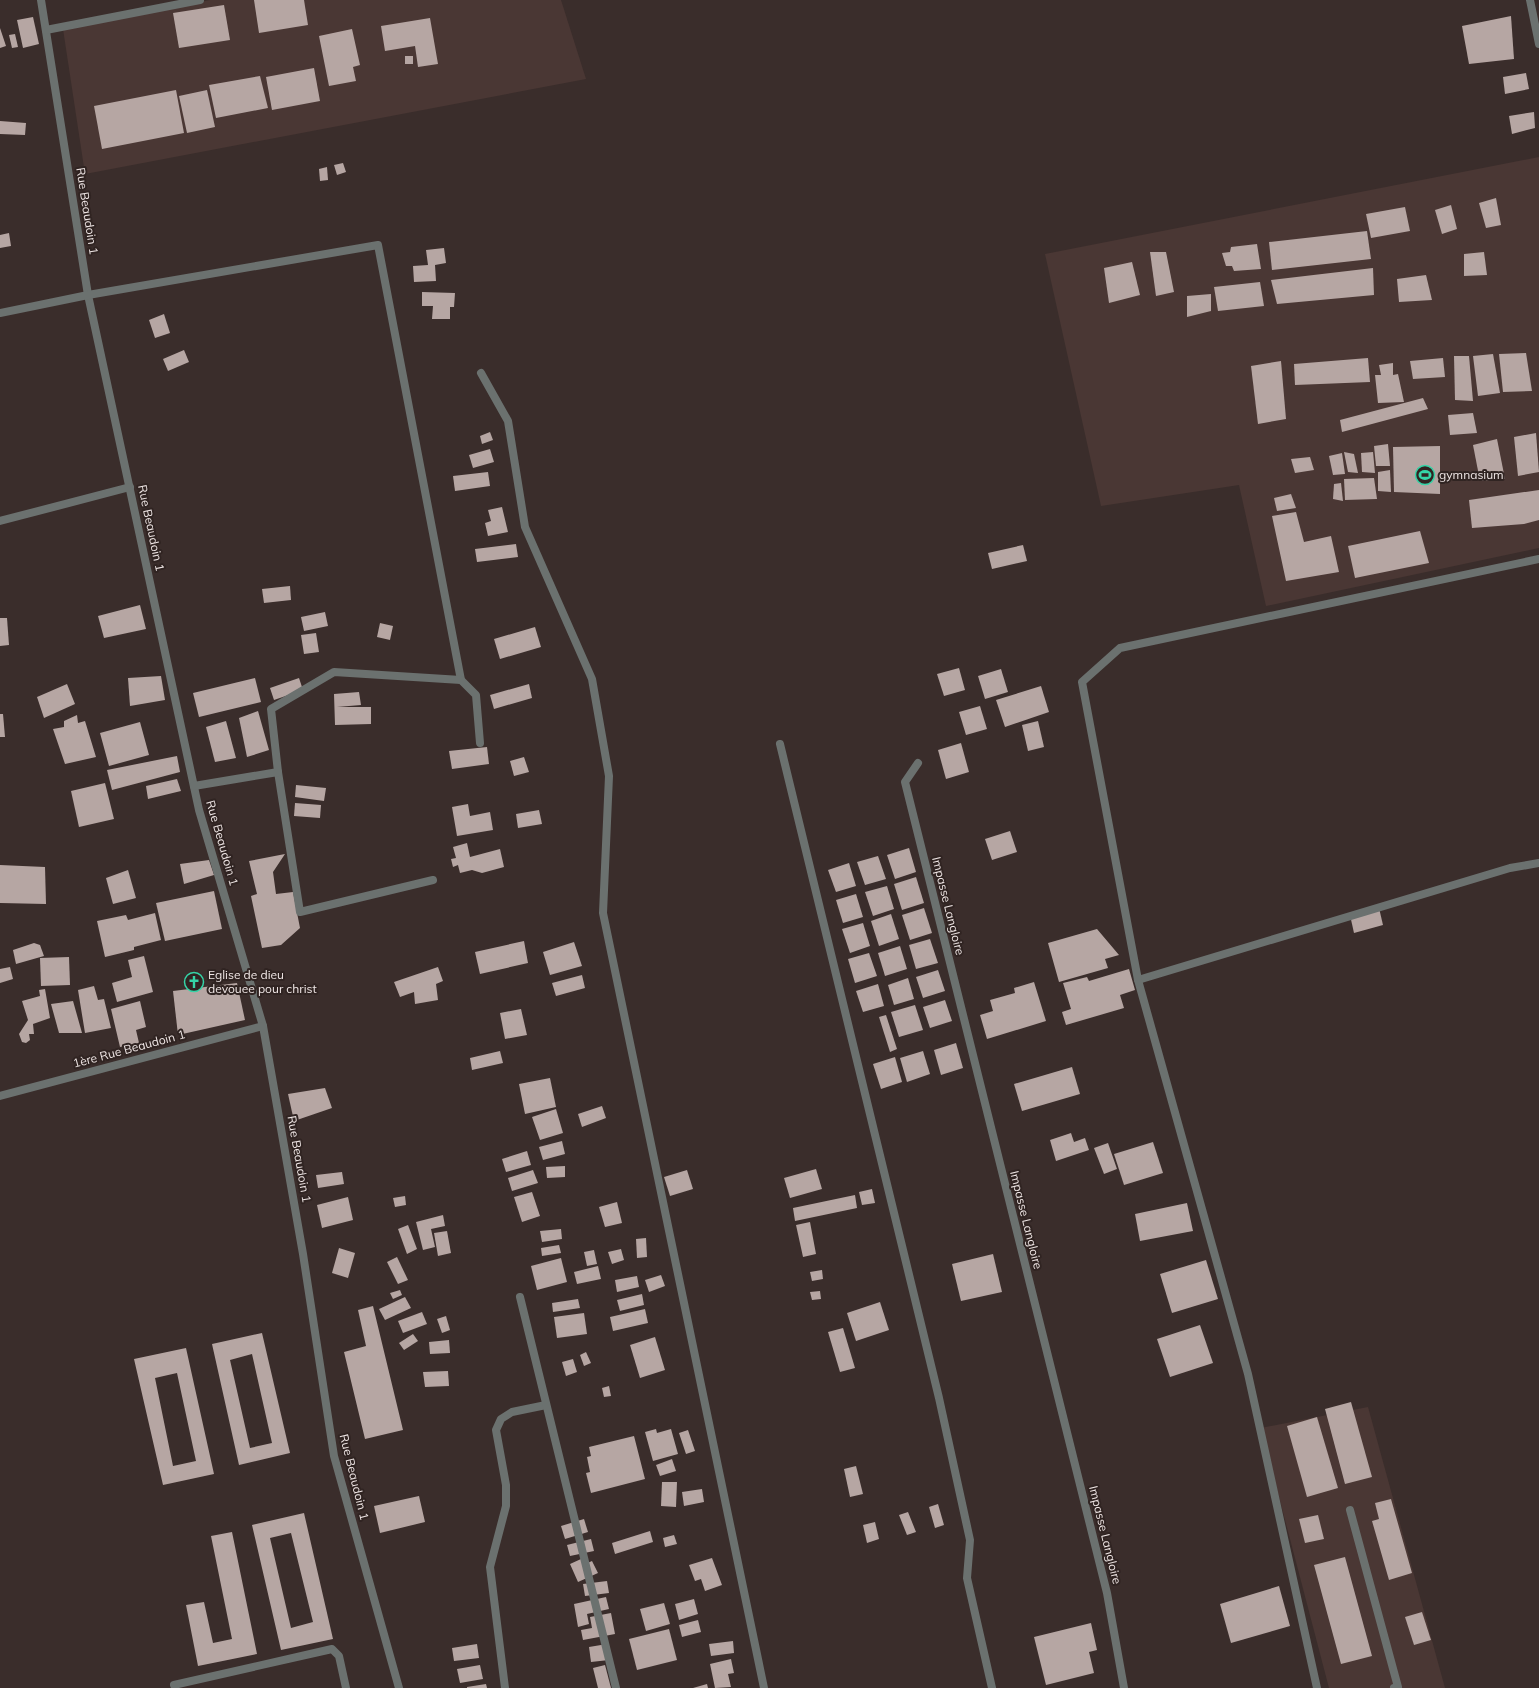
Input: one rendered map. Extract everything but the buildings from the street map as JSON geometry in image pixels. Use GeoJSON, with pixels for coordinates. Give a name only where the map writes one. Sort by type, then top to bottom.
{"type":"FeatureCollection","features":[{"type":"Feature","properties":{"kind":"street","name":"Rue Beaudoin 1"},"geometry":{"type":"LineString","coordinates":[[41,0],[88,295],[194,786],[263,1026],[303,1254],[334,1456],[398,1688]]}},
{"type":"Feature","properties":{"kind":"street"},"geometry":{"type":"LineString","coordinates":[[46,30],[200,0]]}},
{"type":"Feature","properties":{"kind":"street"},"geometry":{"type":"LineString","coordinates":[[1530,0],[1539,44]]}},
{"type":"Feature","properties":{"kind":"street"},"geometry":{"type":"LineString","coordinates":[[0,314],[88,295],[378,246],[461,680],[476,696],[480,743]]}},
{"type":"Feature","properties":{"kind":"street"},"geometry":{"type":"LineString","coordinates":[[481,373],[508,421],[525,527],[592,679],[608,776],[603,913],[764,1688]]}},
{"type":"Feature","properties":{"kind":"street"},"geometry":{"type":"LineString","coordinates":[[0,521],[130,487]]}},
{"type":"Feature","properties":{"kind":"street"},"geometry":{"type":"LineString","coordinates":[[1317,1688],[1248,1374],[1138,980],[1082,682],[1120,648],[1539,559]]}},
{"type":"Feature","properties":{"kind":"street"},"geometry":{"type":"LineString","coordinates":[[433,880],[300,912],[278,772],[271,709],[334,672],[461,680]]}},
{"type":"Feature","properties":{"kind":"street"},"geometry":{"type":"LineString","coordinates":[[780,744],[941,1406],[970,1540],[967,1578],[992,1688]]}},
{"type":"Feature","properties":{"kind":"street","name":"Impasse Langloire"},"geometry":{"type":"LineString","coordinates":[[918,763],[905,782],[1107,1593],[1124,1688]]}},
{"type":"Feature","properties":{"kind":"street"},"geometry":{"type":"LineString","coordinates":[[194,786],[278,772]]}},
{"type":"Feature","properties":{"kind":"street"},"geometry":{"type":"LineString","coordinates":[[1138,980],[1510,868],[1539,863]]}},
{"type":"Feature","properties":{"kind":"street","name":"1ère Rue Beaudoin 1"},"geometry":{"type":"LineString","coordinates":[[0,1096],[263,1026]]}},
{"type":"Feature","properties":{"kind":"street"},"geometry":{"type":"LineString","coordinates":[[520,1297],[616,1688]]}},
{"type":"Feature","properties":{"kind":"street"},"geometry":{"type":"LineString","coordinates":[[505,1688],[490,1567],[506,1506],[506,1485],[496,1430],[501,1419],[512,1412],[546,1405]]}},
{"type":"Feature","properties":{"kind":"street"},"geometry":{"type":"LineString","coordinates":[[1350,1510],[1398,1687],[1394,1688]]}},
{"type":"Feature","properties":{"kind":"street"},"geometry":{"type":"LineString","coordinates":[[174,1685],[332,1649],[339,1656],[346,1688]]}},
{"type":"Feature","properties":{"kind":"shaded area"},"geometry":{"type":"Polygon","coordinates":[[[210,0],[561,0],[586,79],[85,174],[63,29],[210,0]]]}},
{"type":"Feature","properties":{"kind":"shaded area"},"geometry":{"type":"Polygon","coordinates":[[[1539,157],[1539,548],[1266,606],[1239,485],[1101,506],[1045,254],[1539,157]]]}},
{"type":"Feature","properties":{"kind":"shaded area"},"geometry":{"type":"Polygon","coordinates":[[[1368,1407],[1445,1688],[1329,1688],[1261,1428],[1368,1407]]]}},
{"type":"Feature","properties":{"kind":"place","name":"gymnasium"},"geometry":{"type":"Point","coordinates":[1425,475]}},
{"type":"Feature","properties":{"kind":"place","name":"Eglise de dieu devouee pour christ"},"geometry":{"type":"Point","coordinates":[194,982]}}]}
